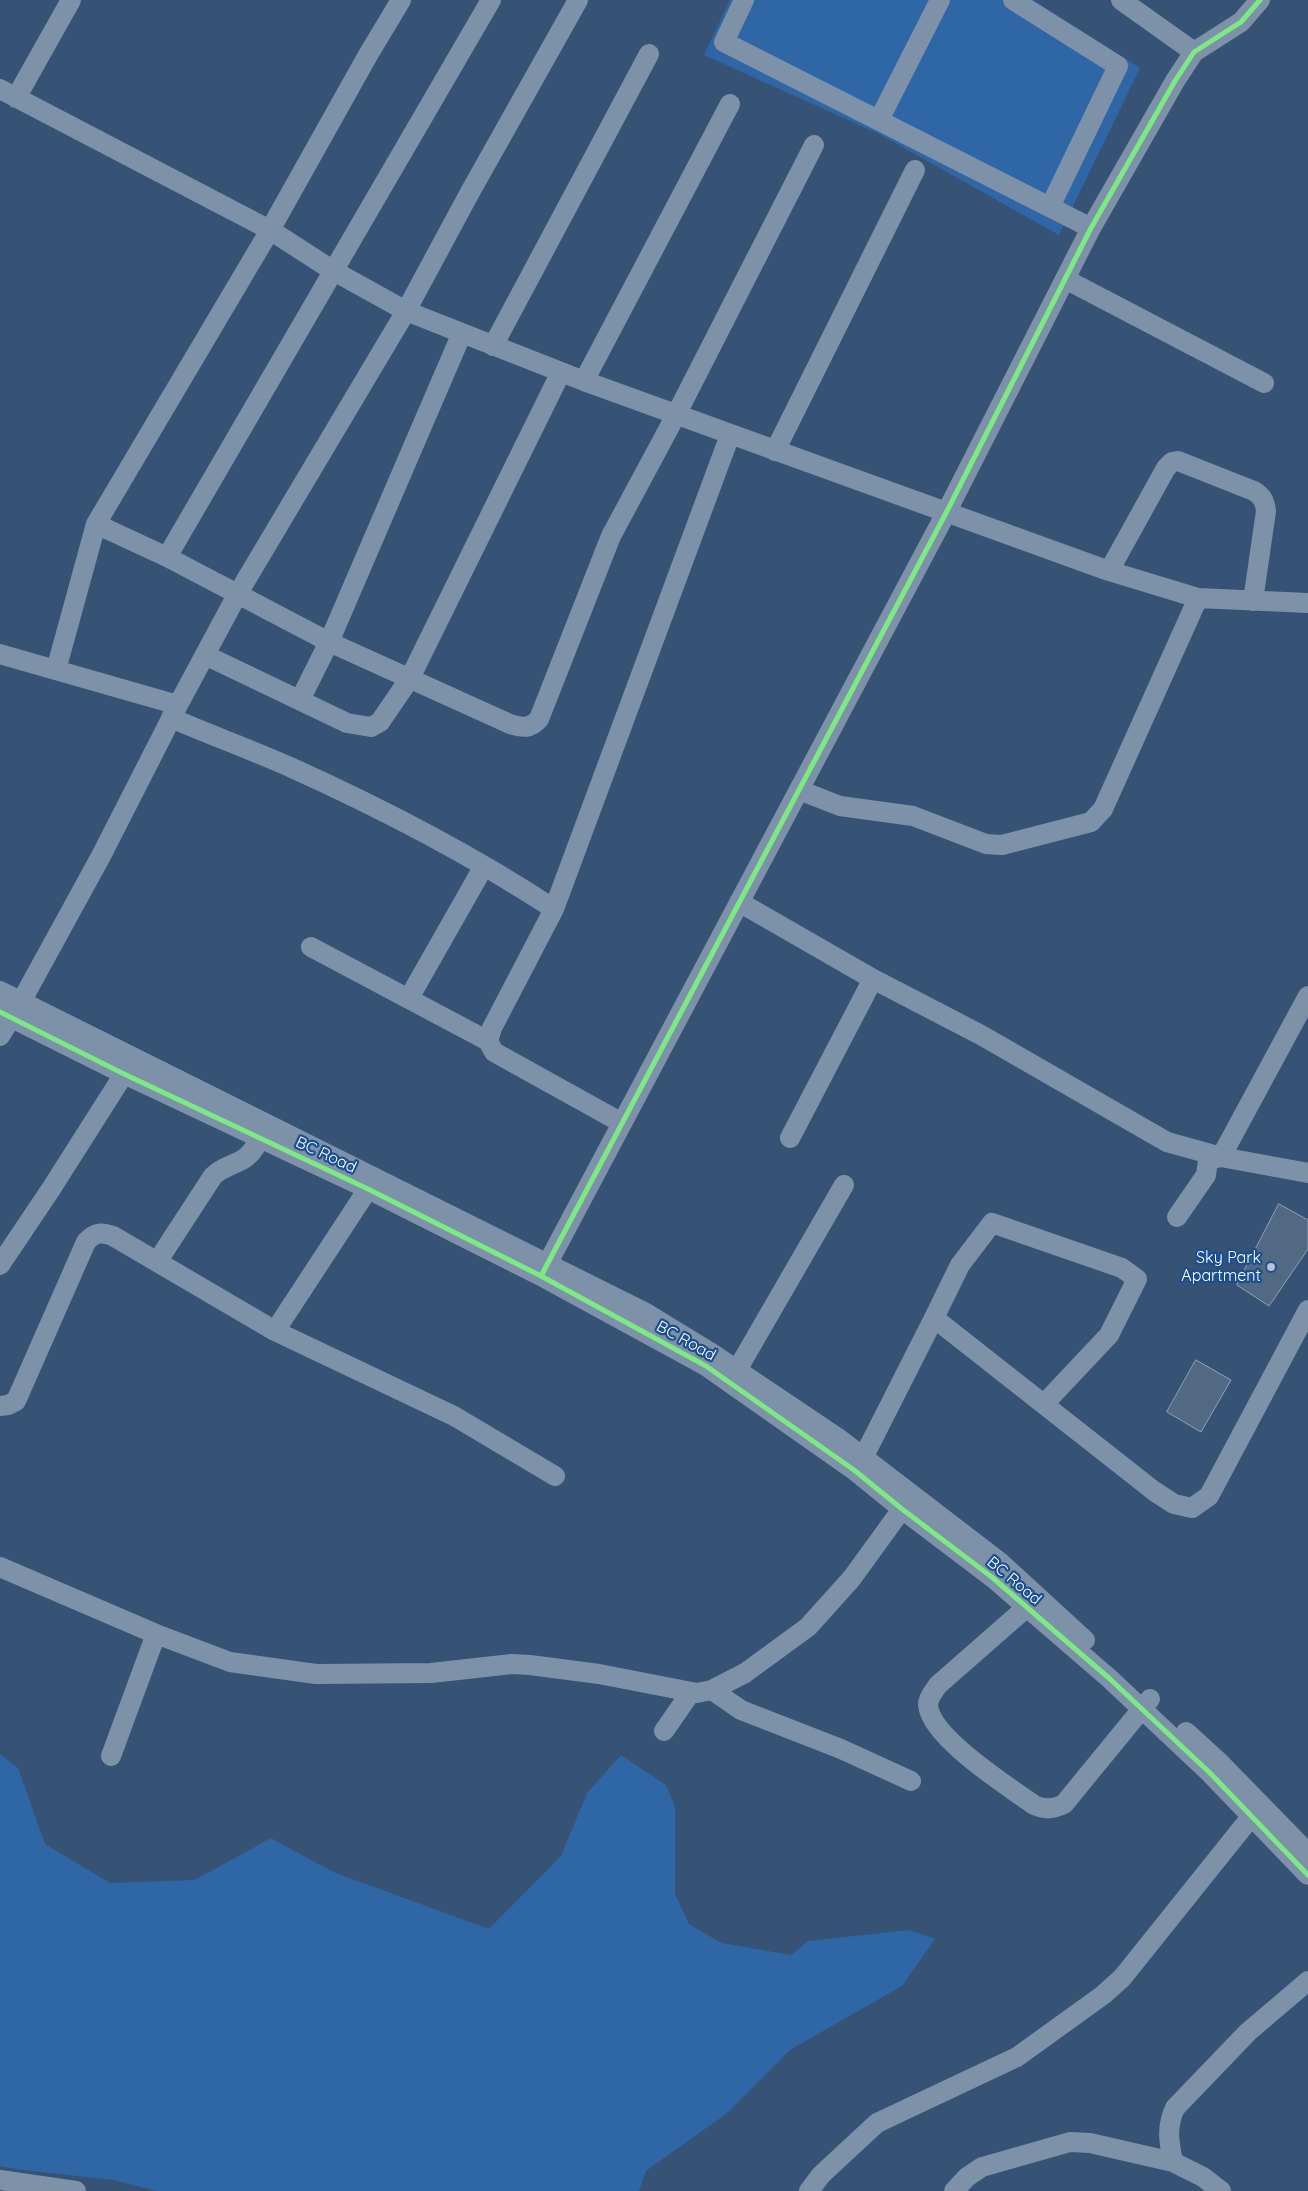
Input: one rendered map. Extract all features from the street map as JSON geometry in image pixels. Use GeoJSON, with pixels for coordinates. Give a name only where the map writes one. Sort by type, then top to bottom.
{"type":"FeatureCollection","features":[{"type":"Feature","properties":{"kind":"street"},"geometry":{"type":"LineString","coordinates":[[71,0],[8,94],[270,230],[332,270],[406,311],[584,381],[730,435],[1109,570],[1198,598],[1308,603]]}},
{"type":"Feature","properties":{"kind":"street"},"geometry":{"type":"LineString","coordinates":[[56,670],[96,524],[270,230],[401,0]]}},
{"type":"Feature","properties":{"kind":"street"},"geometry":{"type":"LineString","coordinates":[[167,557],[332,270],[491,0]]}},
{"type":"Feature","properties":{"kind":"street"},"geometry":{"type":"LineString","coordinates":[[0,1036],[11,1011],[101,856],[237,595],[406,311],[578,0]]}},
{"type":"Feature","properties":{"kind":"street"},"geometry":{"type":"LineString","coordinates":[[744,0],[724,42],[1091,228]]}},
{"type":"Feature","properties":{"kind":"street"},"geometry":{"type":"LineString","coordinates":[[879,120],[940,0]]}},
{"type":"Feature","properties":{"kind":"street"},"geometry":{"type":"LineString","coordinates":[[1013,0],[1118,66],[1050,207]]}},
{"type":"Feature","properties":{"kind":"street"},"geometry":{"type":"LineString","coordinates":[[1121,0],[1194,52]]}},
{"type":"Feature","properties":{"kind":"street"},"geometry":{"type":"LineString","coordinates":[[544,1270],[946,513],[1091,228],[1175,81],[1194,52],[1233,28],[1260,0]]}},
{"type":"Feature","properties":{"kind":"street"},"geometry":{"type":"LineString","coordinates":[[493,346],[649,54]]}},
{"type":"Feature","properties":{"kind":"street"},"geometry":{"type":"LineString","coordinates":[[584,381],[730,104]]}},
{"type":"Feature","properties":{"kind":"street"},"geometry":{"type":"LineString","coordinates":[[96,524],[167,557],[329,642],[510,724],[522,728],[532,726],[539,719],[611,536],[676,415],[814,145]]}},
{"type":"Feature","properties":{"kind":"street"},"geometry":{"type":"LineString","coordinates":[[775,451],[915,170]]}},
{"type":"Feature","properties":{"kind":"street"},"geometry":{"type":"LineString","coordinates":[[1065,279],[1264,383]]}},
{"type":"Feature","properties":{"kind":"street"},"geometry":{"type":"LineString","coordinates":[[300,700],[329,642],[462,334]]}},
{"type":"Feature","properties":{"kind":"street"},"geometry":{"type":"LineString","coordinates":[[205,655],[346,723],[371,727],[380,722],[410,678],[561,372]]}},
{"type":"Feature","properties":{"kind":"street"},"geometry":{"type":"LineString","coordinates":[[488,1041],[492,1028],[554,909],[730,435]]}},
{"type":"Feature","properties":{"kind":"street"},"geometry":{"type":"LineString","coordinates":[[1109,570],[1166,468],[1172,462],[1178,461],[1261,495],[1266,511],[1253,601]]}},
{"type":"Feature","properties":{"kind":"street"},"geometry":{"type":"LineString","coordinates":[[798,790],[840,806],[912,816],[986,844],[1002,845],[1091,822],[1103,809],[1198,598]]}},
{"type":"Feature","properties":{"kind":"street"},"geometry":{"type":"LineString","coordinates":[[0,654],[56,670],[175,712],[403,821],[484,866],[554,909]]}},
{"type":"Feature","properties":{"kind":"street"},"geometry":{"type":"LineString","coordinates":[[408,998],[484,866]]}},
{"type":"Feature","properties":{"kind":"street"},"geometry":{"type":"LineString","coordinates":[[739,902],[873,979],[981,1036],[1167,1142],[1221,1157],[1308,1173]]}},
{"type":"Feature","properties":{"kind":"street"},"geometry":{"type":"LineString","coordinates":[[311,947],[488,1041],[494,1052],[622,1123]]}},
{"type":"Feature","properties":{"kind":"street"},"geometry":{"type":"LineString","coordinates":[[790,1138],[873,979]]}},
{"type":"Feature","properties":{"kind":"street","name":"BC Road"},"geometry":{"type":"LineString","coordinates":[[0,991],[11,1011],[124,1074],[544,1270],[646,1313],[737,1370],[838,1438],[859,1464],[902,1509],[993,1578],[1220,1763],[1256,1812],[1308,1876]]}},
{"type":"Feature","properties":{"kind":"street"},"geometry":{"type":"LineString","coordinates":[[1177,1217],[1206,1174],[1208,1160],[1221,1157],[1308,996]]}},
{"type":"Feature","properties":{"kind":"street","name":"BC Road"},"geometry":{"type":"LineString","coordinates":[[11,1011],[544,1270],[706,1366],[859,1464],[1001,1563],[1146,1704]]}},
{"type":"Feature","properties":{"kind":"street"},"geometry":{"type":"LineString","coordinates":[[0,1264],[51,1189],[124,1074]]}},
{"type":"Feature","properties":{"kind":"street"},"geometry":{"type":"LineString","coordinates":[[157,1262],[213,1176],[221,1168],[243,1160],[250,1154],[261,1138]]}},
{"type":"Feature","properties":{"kind":"street"},"geometry":{"type":"LineString","coordinates":[[737,1370],[844,1185]]}},
{"type":"Feature","properties":{"kind":"street"},"geometry":{"type":"LineString","coordinates":[[275,1331],[368,1189]]}},
{"type":"Feature","properties":{"kind":"street"},"geometry":{"type":"LineString","coordinates":[[859,1464],[960,1265],[992,1223],[1122,1268],[1137,1279],[1108,1335],[1044,1404]]}},
{"type":"Feature","properties":{"kind":"street"},"geometry":{"type":"LineString","coordinates":[[0,1406],[8,1406],[16,1401],[86,1242],[93,1234],[103,1233],[113,1236],[275,1331],[454,1416],[555,1476]]}},
{"type":"Feature","properties":{"kind":"street"},"geometry":{"type":"LineString","coordinates":[[934,1318],[1154,1491],[1174,1504],[1192,1508],[1209,1496],[1308,1310]]}},
{"type":"Feature","properties":{"kind":"street"},"geometry":{"type":"LineString","coordinates":[[0,1567],[156,1634],[230,1662],[316,1674],[431,1673],[512,1664],[530,1665],[599,1674],[691,1692],[712,1690],[746,1673],[808,1627],[852,1578],[902,1509]]}},
{"type":"Feature","properties":{"kind":"street"},"geometry":{"type":"LineString","coordinates":[[1027,1607],[938,1685],[932,1694],[928,1704],[931,1717],[965,1756],[1034,1805],[1043,1809],[1054,1809],[1064,1804],[1146,1704]]}},
{"type":"Feature","properties":{"kind":"street"},"geometry":{"type":"LineString","coordinates":[[111,1756],[156,1634]]}},
{"type":"Feature","properties":{"kind":"street"},"geometry":{"type":"LineString","coordinates":[[712,1690],[741,1710],[841,1749],[911,1781]]}},
{"type":"Feature","properties":{"kind":"street"},"geometry":{"type":"LineString","coordinates":[[664,1731],[691,1692]]}},
{"type":"Feature","properties":{"kind":"street"},"geometry":{"type":"LineString","coordinates":[[809,2191],[821,2175],[877,2123],[1018,2057],[1103,1995],[1122,1978],[1256,1812]]}},
{"type":"Feature","properties":{"kind":"street","name":"BC Road"},"geometry":{"type":"LineString","coordinates":[[1256,1812],[1308,1853]]}},
{"type":"Feature","properties":{"kind":"street"},"geometry":{"type":"LineString","coordinates":[[1173,2162],[1168,2138],[1169,2121],[1175,2108],[1248,2032],[1308,1981]]}},
{"type":"Feature","properties":{"kind":"street"},"geometry":{"type":"LineString","coordinates":[[954,2191],[967,2177],[982,2167],[1070,2142],[1090,2143],[1173,2162],[1203,2176],[1221,2191]]}},
{"type":"Feature","properties":{"kind":"street"},"geometry":{"type":"LineString","coordinates":[[0,2180],[76,2191]]}},
{"type":"Feature","properties":{"kind":"shaded area"},"geometry":{"type":"Polygon","coordinates":[[[730,0],[1033,0],[1140,68],[1059,235],[879,134],[704,55],[730,0]]]}},
{"type":"Feature","properties":{"kind":"shaded area"},"geometry":{"type":"Polygon","coordinates":[[[0,1754],[18,1768],[45,1844],[110,1883],[195,1880],[271,1838],[333,1872],[489,1929],[561,1856],[587,1793],[621,1755],[666,1785],[675,1807],[675,1894],[689,1924],[721,1943],[791,1955],[808,1941],[909,1930],[935,1939],[902,1986],[790,2050],[726,2114],[646,2171],[639,2191],[157,2191],[113,2180],[15,2169],[0,2166],[0,1754]]]}},
{"type":"Feature","properties":{"kind":"building","name":"Sky Park Apartment"},"geometry":{"type":"Polygon","coordinates":[[[1279,1204],[1308,1220],[1308,1249],[1269,1306],[1237,1285],[1279,1204]]]}},
{"type":"Feature","properties":{"kind":"building"},"geometry":{"type":"Polygon","coordinates":[[[1196,1360],[1231,1380],[1201,1432],[1167,1412],[1196,1360]]]}},
{"type":"Feature","properties":{"kind":"cycle path"},"geometry":{"type":"LineString","coordinates":[[541,1276],[946,513],[1091,228],[1175,81],[1194,52],[1241,22],[1260,0]]}},
{"type":"Feature","properties":{"kind":"cycle path"},"geometry":{"type":"LineString","coordinates":[[0,1012],[124,1074],[368,1189],[541,1276],[706,1366],[854,1470],[993,1578],[1110,1679],[1210,1773],[1308,1875]]}},
{"type":"Feature","properties":{"kind":"place","name":"Sky Park Apartment"},"geometry":{"type":"Point","coordinates":[1271,1267]}}]}
